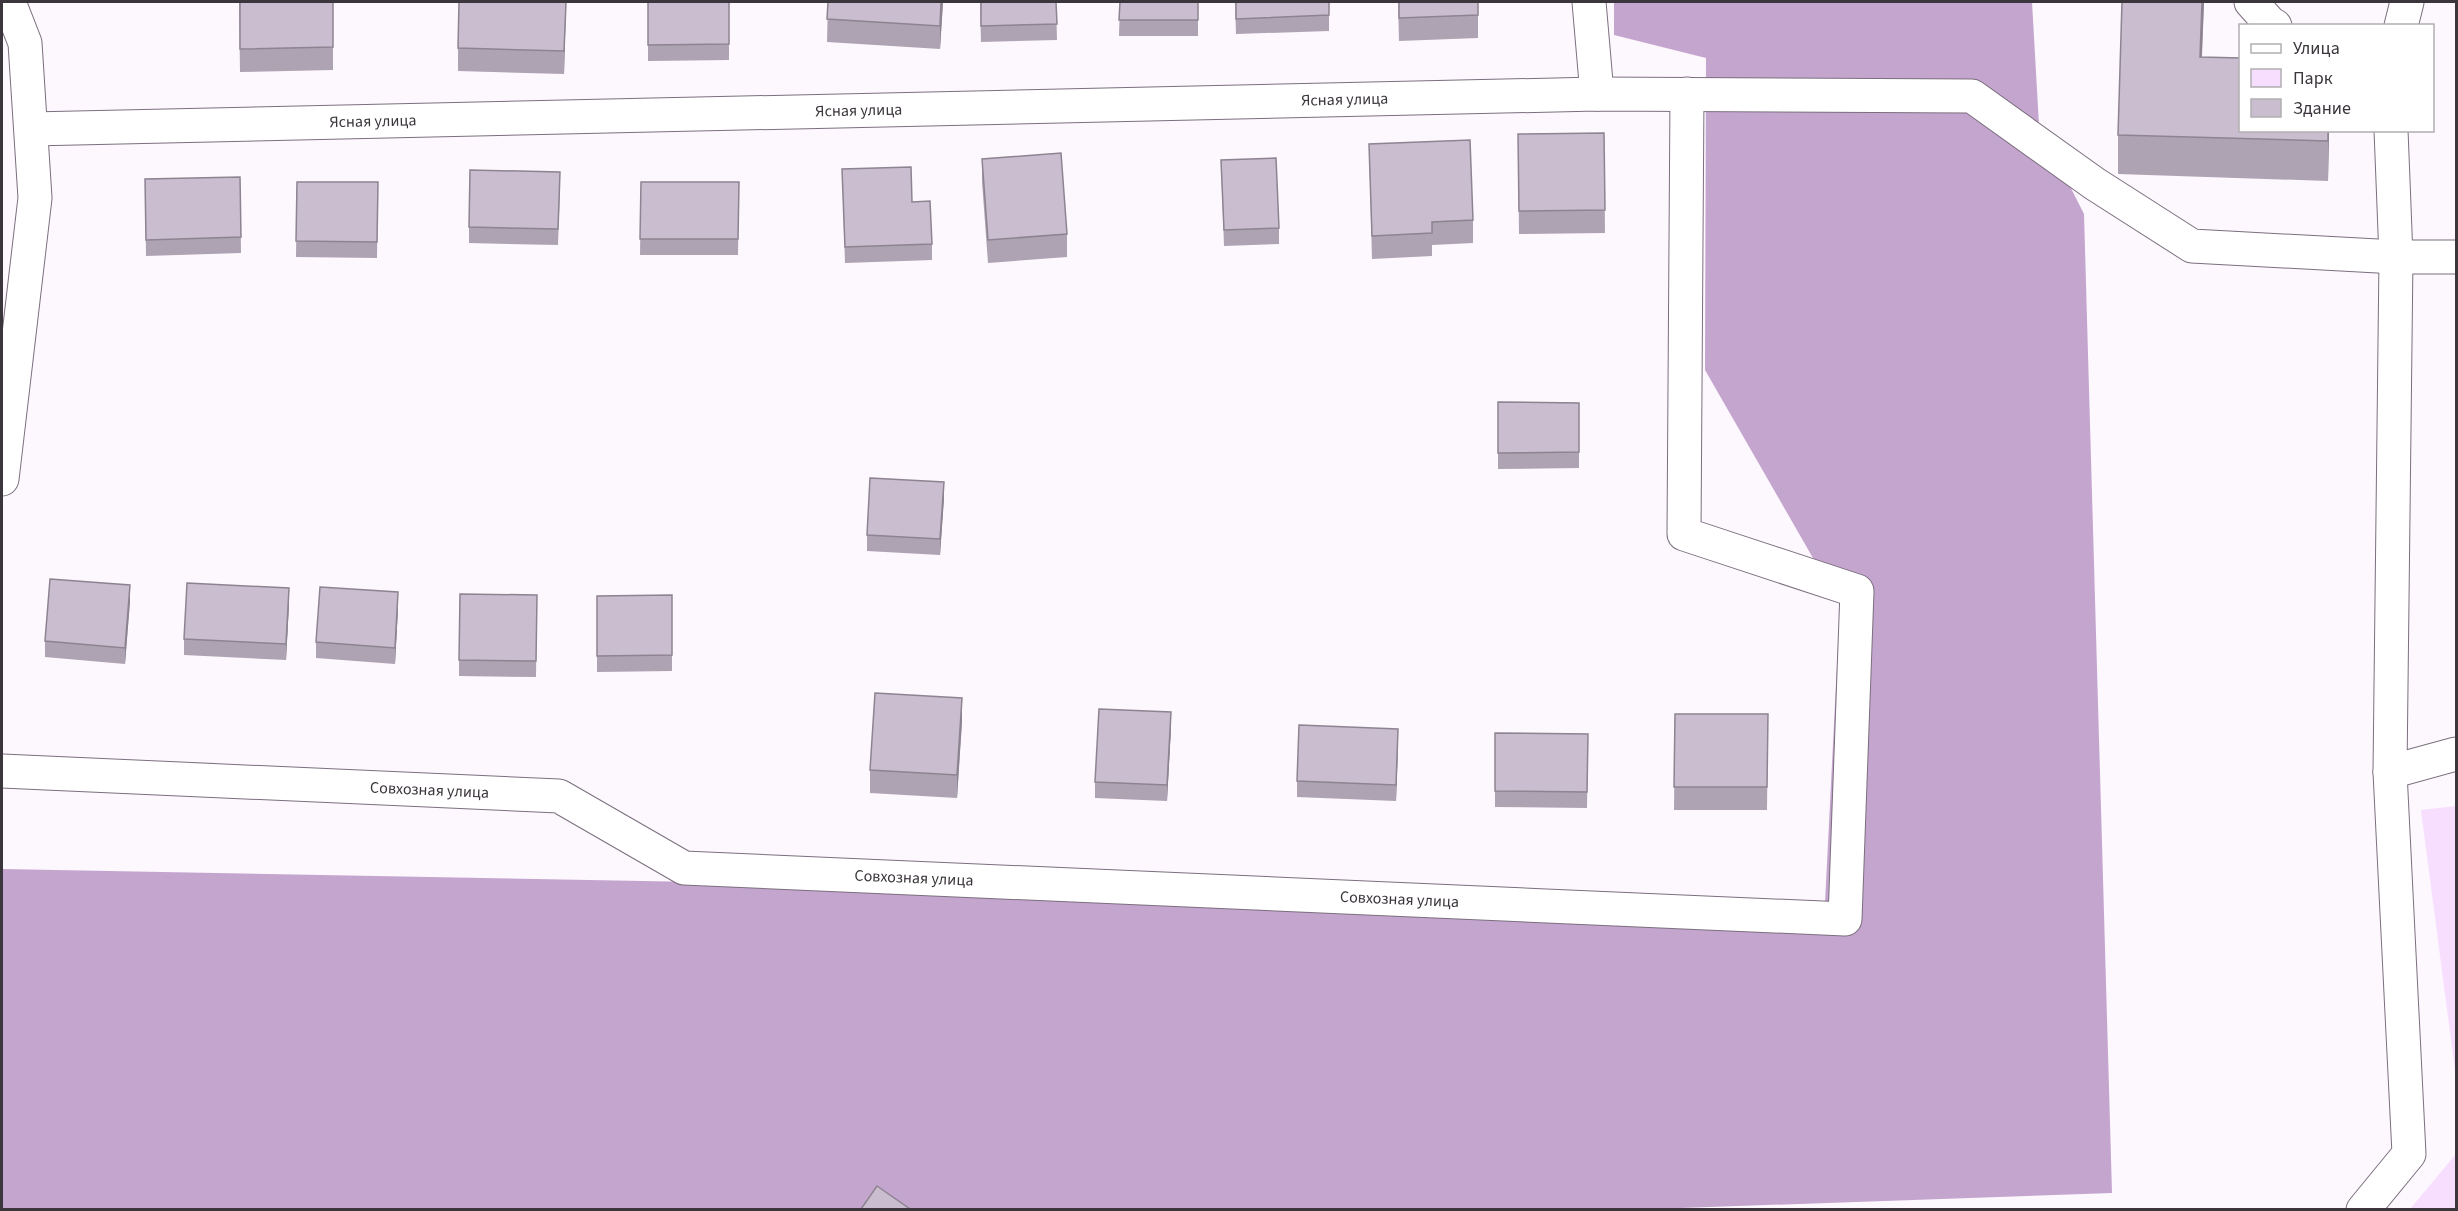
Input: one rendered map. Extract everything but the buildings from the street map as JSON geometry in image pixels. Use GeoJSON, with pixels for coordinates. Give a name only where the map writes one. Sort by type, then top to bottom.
{"type":"FeatureCollection","features":[{"type":"Feature","properties":{"kind":"street"},"geometry":{"type":"LineString","coordinates":[[2,479],[35,198],[25,43],[9,2]]}},
{"type":"Feature","properties":{"kind":"street"},"geometry":{"type":"LineString","coordinates":[[1589,2],[1597,94]]}},
{"type":"Feature","properties":{"kind":"street"},"geometry":{"type":"LineString","coordinates":[[2251,2],[2272,24]]}},
{"type":"Feature","properties":{"kind":"street"},"geometry":{"type":"LineString","coordinates":[[2401,24],[2407,2]]}},
{"type":"Feature","properties":{"kind":"street","name":"Ясная улица"},"geometry":{"type":"LineString","coordinates":[[31,129],[1597,94],[1972,96],[2095,184],[2192,246],[2396,257],[2457,257]]}},
{"type":"Feature","properties":{"kind":"street","name":"Совхозная улица"},"geometry":{"type":"LineString","coordinates":[[2,771],[559,796],[684,868],[1845,919],[1857,591],[1684,534],[1687,94]]}},
{"type":"Feature","properties":{"kind":"street"},"geometry":{"type":"LineString","coordinates":[[2362,1209],[2409,1154],[2390,772],[2396,257],[2391,132]]}},
{"type":"Feature","properties":{"kind":"street"},"geometry":{"type":"LineString","coordinates":[[2390,772],[2457,754]]}},
{"type":"Feature","properties":{"kind":"green space"},"geometry":{"type":"Polygon","coordinates":[[[2456,806],[2456,1078],[2421,810],[2456,806]]]}},
{"type":"Feature","properties":{"kind":"green space"},"geometry":{"type":"Polygon","coordinates":[[[2456,1154],[2456,1209],[2410,1209],[2456,1154]]]}},
{"type":"Feature","properties":{"kind":"shaded area"},"geometry":{"type":"Polygon","coordinates":[[[1614,2],[2032,2],[2039,125],[2084,214],[2112,1193],[1624,1210],[2,1210],[2,869],[1825,903],[1840,605],[1705,370],[1706,58],[1614,35],[1614,2]]]}}]}
